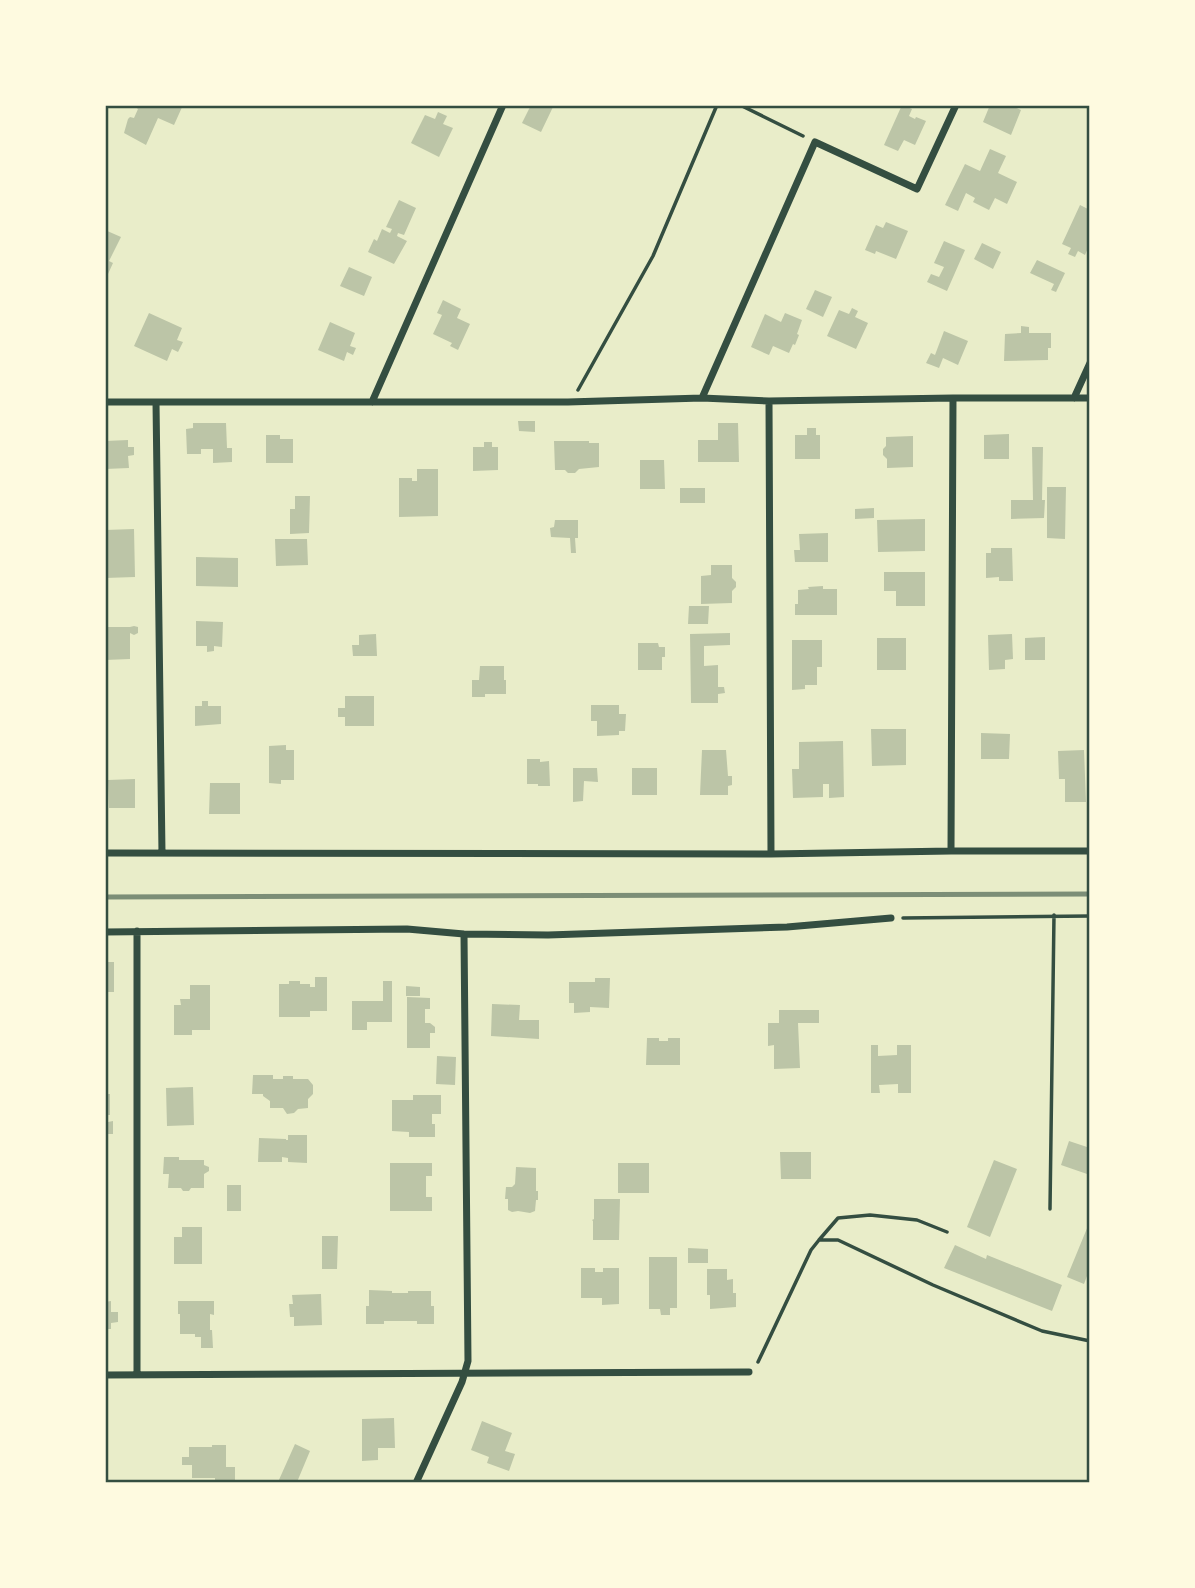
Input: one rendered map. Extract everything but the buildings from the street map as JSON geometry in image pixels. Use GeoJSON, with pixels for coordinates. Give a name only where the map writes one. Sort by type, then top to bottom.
{"type":"FeatureCollection","features":[{"type":"Feature","properties":{"kind":"street"},"geometry":{"type":"LineString","coordinates":[[372,402],[503,105]]}},
{"type":"Feature","properties":{"kind":"street"},"geometry":{"type":"LineString","coordinates":[[702,398],[815,142],[917,189],[956,105]]}},
{"type":"Feature","properties":{"kind":"street"},"geometry":{"type":"LineString","coordinates":[[1074,398],[1090,363]]}},
{"type":"Feature","properties":{"kind":"street"},"geometry":{"type":"LineString","coordinates":[[951,851],[953,398]]}},
{"type":"Feature","properties":{"kind":"street"},"geometry":{"type":"LineString","coordinates":[[105,402],[1090,398]]}},
{"type":"Feature","properties":{"kind":"street"},"geometry":{"type":"LineString","coordinates":[[769,401],[771,854]]}},
{"type":"Feature","properties":{"kind":"street"},"geometry":{"type":"LineString","coordinates":[[156,402],[162,853]]}},
{"type":"Feature","properties":{"kind":"street"},"geometry":{"type":"LineString","coordinates":[[105,853],[771,854],[1090,850]]}},
{"type":"Feature","properties":{"kind":"street"},"geometry":{"type":"LineString","coordinates":[[105,932],[407,929],[464,934],[548,935],[787,927],[891,918]]}},
{"type":"Feature","properties":{"kind":"street"},"geometry":{"type":"LineString","coordinates":[[137,930],[137,1375]]}},
{"type":"Feature","properties":{"kind":"street"},"geometry":{"type":"LineString","coordinates":[[416,1483],[465,1374],[468,1361],[464,934]]}},
{"type":"Feature","properties":{"kind":"street"},"geometry":{"type":"LineString","coordinates":[[105,1375],[749,1372]]}},
{"type":"Feature","properties":{"kind":"path"},"geometry":{"type":"LineString","coordinates":[[574,402],[653,256],[717,105]]}},
{"type":"Feature","properties":{"kind":"path"},"geometry":{"type":"LineString","coordinates":[[740,105],[815,142]]}},
{"type":"Feature","properties":{"kind":"path"},"geometry":{"type":"LineString","coordinates":[[1050,1209],[1054,915]]}},
{"type":"Feature","properties":{"kind":"path"},"geometry":{"type":"LineString","coordinates":[[891,918],[1090,916]]}},
{"type":"Feature","properties":{"kind":"path"},"geometry":{"type":"LineString","coordinates":[[749,1372],[755,1368],[811,1250],[838,1218],[870,1215],[917,1220],[947,1232]]}},
{"type":"Feature","properties":{"kind":"path"},"geometry":{"type":"LineString","coordinates":[[819,1240],[838,1240],[933,1285],[1042,1331],[1090,1341]]}},
{"type":"Feature","properties":{"kind":"railway"},"geometry":{"type":"LineString","coordinates":[[105,897],[1090,894]]}}]}
